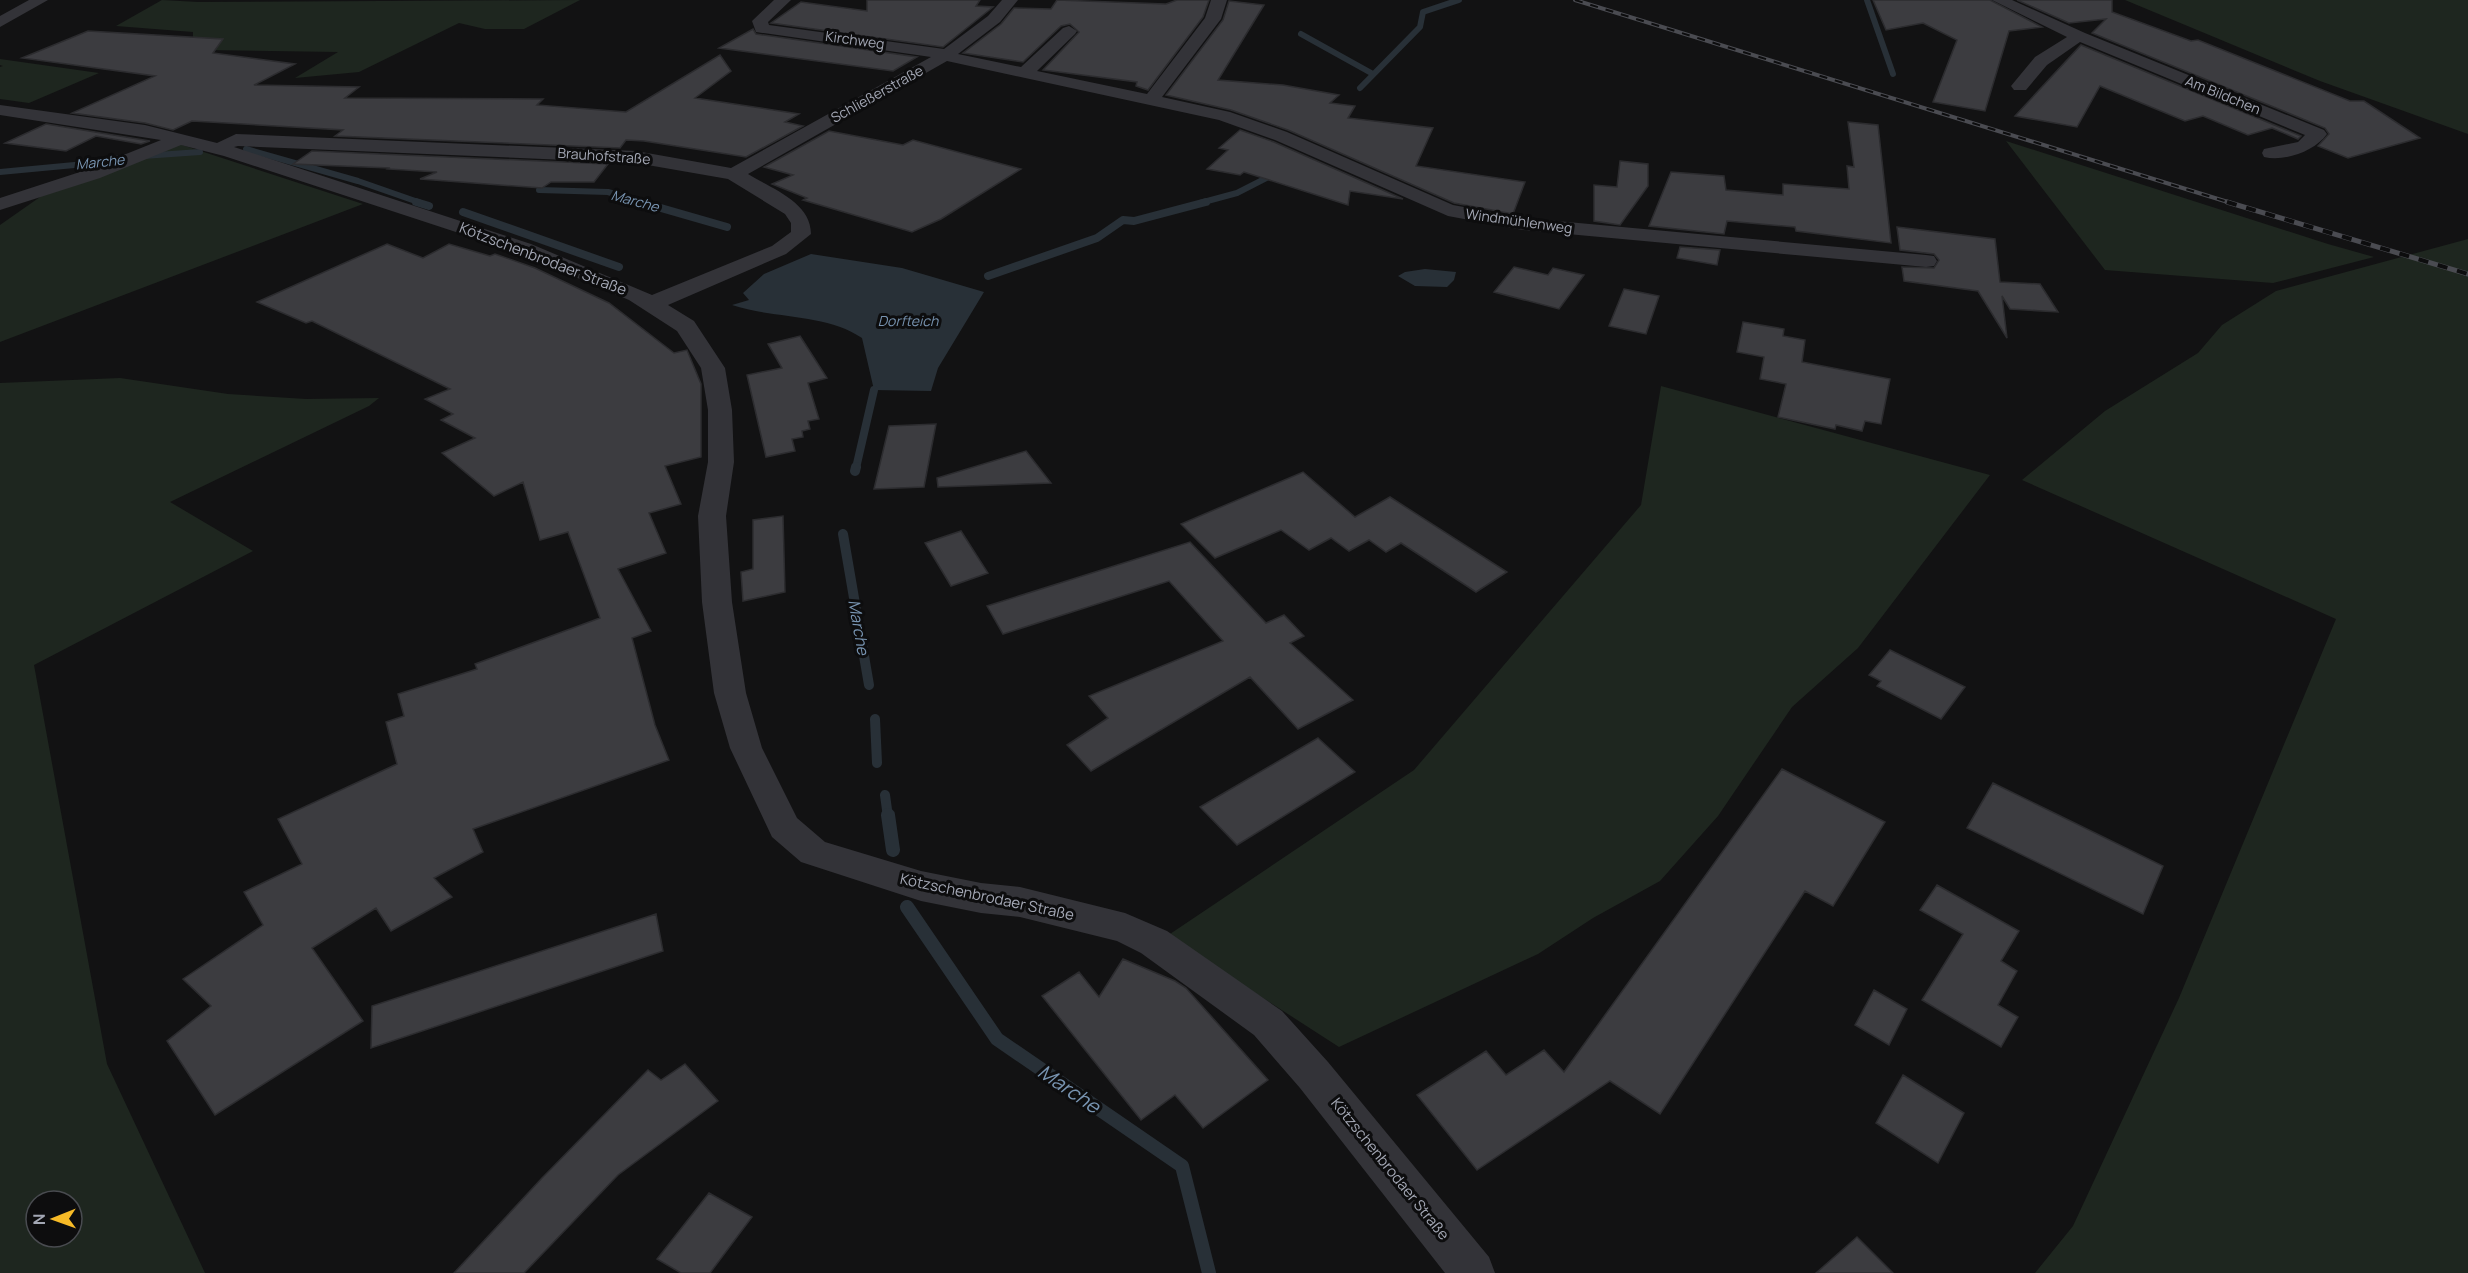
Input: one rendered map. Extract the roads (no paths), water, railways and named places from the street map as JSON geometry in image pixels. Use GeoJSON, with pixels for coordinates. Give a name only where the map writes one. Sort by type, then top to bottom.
{"type":"FeatureCollection","features":[{"type":"Feature","properties":{"kind":"street"},"geometry":{"type":"LineString","coordinates":[[0,22],[40,0]]}},
{"type":"Feature","properties":{"kind":"street","name":"Kirchweg"},"geometry":{"type":"LineString","coordinates":[[783,0],[760,21],[762,28],[946,55]]}},
{"type":"Feature","properties":{"kind":"street","name":"Schließerstraße"},"geometry":{"type":"LineString","coordinates":[[734,174],[946,55],[994,19],[1010,0]]}},
{"type":"Feature","properties":{"kind":"street"},"geometry":{"type":"LineString","coordinates":[[1151,100],[1213,19],[1219,0]]}},
{"type":"Feature","properties":{"kind":"street","name":"Am Bildchen"},"geometry":{"type":"LineString","coordinates":[[2000,0],[2079,36],[2318,134],[2304,146],[2271,153]]}},
{"type":"Feature","properties":{"kind":"street"},"geometry":{"type":"LineString","coordinates":[[1025,73],[1069,31]]}},
{"type":"Feature","properties":{"kind":"street"},"geometry":{"type":"LineString","coordinates":[[2020,86],[2041,61],[2079,36]]}},
{"type":"Feature","properties":{"kind":"street","name":"Windmühlenweg"},"geometry":{"type":"LineString","coordinates":[[946,55],[1224,116],[1281,136],[1425,201],[1470,216],[1523,224],[1926,261]]}},
{"type":"Feature","properties":{"kind":"street","name":"Kötzschenbrodaer Straße"},"geometry":{"type":"LineString","coordinates":[[0,110],[146,130],[213,147],[524,248],[637,295],[686,326],[713,368],[720,410],[721,462],[712,516],[717,602],[730,693],[746,748],[784,827],[813,852],[900,879],[981,898],[1020,902],[1125,928],[1154,942],[1268,1023],[1314,1075],[1473,1273]]}},
{"type":"Feature","properties":{"kind":"street"},"geometry":{"type":"LineString","coordinates":[[0,204],[140,156],[179,139]]}},
{"type":"Feature","properties":{"kind":"street","name":"Brauhofstraße"},"geometry":{"type":"LineString","coordinates":[[213,147],[236,140],[636,157],[734,174],[793,210],[801,224],[801,234],[774,252],[650,304]]}},
{"type":"Feature","properties":{"kind":"water","name":"Dorfteich"},"geometry":{"type":"Polygon","coordinates":[[[811,254],[902,268],[984,292],[938,368],[931,391],[874,390],[862,338],[848,330],[816,320],[765,313],[732,305],[749,300],[743,293],[764,274],[811,254]]]}},
{"type":"Feature","properties":{"kind":"water"},"geometry":{"type":"Polygon","coordinates":[[[1425,269],[1456,272],[1454,280],[1447,287],[1415,286],[1398,276],[1405,272],[1425,269]]]}},
{"type":"Feature","properties":{"kind":"waterway"},"geometry":{"type":"LineString","coordinates":[[1360,88],[1420,27],[1423,12],[1459,0]]}},
{"type":"Feature","properties":{"kind":"waterway"},"geometry":{"type":"LineString","coordinates":[[1867,0],[1893,74]]}},
{"type":"Feature","properties":{"kind":"waterway"},"geometry":{"type":"LineString","coordinates":[[1301,34],[1373,74]]}},
{"type":"Feature","properties":{"kind":"waterway","name":"Marche"},"geometry":{"type":"LineString","coordinates":[[246,149],[358,181],[421,203]]}},
{"type":"Feature","properties":{"kind":"waterway","name":"Marche"},"geometry":{"type":"LineString","coordinates":[[143,156],[200,152]]}},
{"type":"Feature","properties":{"kind":"waterway","name":"Marche"},"geometry":{"type":"LineString","coordinates":[[0,172],[85,164],[125,157]]}},
{"type":"Feature","properties":{"kind":"waterway"},"geometry":{"type":"LineString","coordinates":[[1200,203],[1237,193],[1278,172]]}},
{"type":"Feature","properties":{"kind":"waterway","name":"Marche"},"geometry":{"type":"LineString","coordinates":[[539,190],[608,192],[645,203]]}},
{"type":"Feature","properties":{"kind":"waterway"},"geometry":{"type":"LineString","coordinates":[[416,202],[429,206]]}},
{"type":"Feature","properties":{"kind":"waterway","name":"Marche"},"geometry":{"type":"LineString","coordinates":[[640,202],[727,227]]}},
{"type":"Feature","properties":{"kind":"waterway"},"geometry":{"type":"LineString","coordinates":[[988,276],[1097,238],[1123,220],[1134,221],[1206,202]]}},
{"type":"Feature","properties":{"kind":"waterway"},"geometry":{"type":"LineString","coordinates":[[463,212],[619,267]]}},
{"type":"Feature","properties":{"kind":"waterway","name":"Marche"},"geometry":{"type":"LineString","coordinates":[[856,468],[874,390]]}},
{"type":"Feature","properties":{"kind":"waterway","name":"Marche"},"geometry":{"type":"LineString","coordinates":[[855,471],[856,467]]}},
{"type":"Feature","properties":{"kind":"waterway","name":"Marche"},"geometry":{"type":"LineString","coordinates":[[843,534],[869,685]]}},
{"type":"Feature","properties":{"kind":"waterway","name":"Marche"},"geometry":{"type":"LineString","coordinates":[[875,719],[877,763]]}},
{"type":"Feature","properties":{"kind":"waterway","name":"Marche"},"geometry":{"type":"LineString","coordinates":[[885,795],[888,817]]}},
{"type":"Feature","properties":{"kind":"waterway","name":"Marche"},"geometry":{"type":"LineString","coordinates":[[888,815],[893,850]]}},
{"type":"Feature","properties":{"kind":"waterway","name":"Marche"},"geometry":{"type":"LineString","coordinates":[[907,907],[997,1039],[1182,1166],[1209,1273]]}},
{"type":"Feature","properties":{"kind":"railway"},"geometry":{"type":"LineString","coordinates":[[1575,0],[2231,203]]}},
{"type":"Feature","properties":{"kind":"railway"},"geometry":{"type":"LineString","coordinates":[[2227,202],[2468,274]]}}]}
